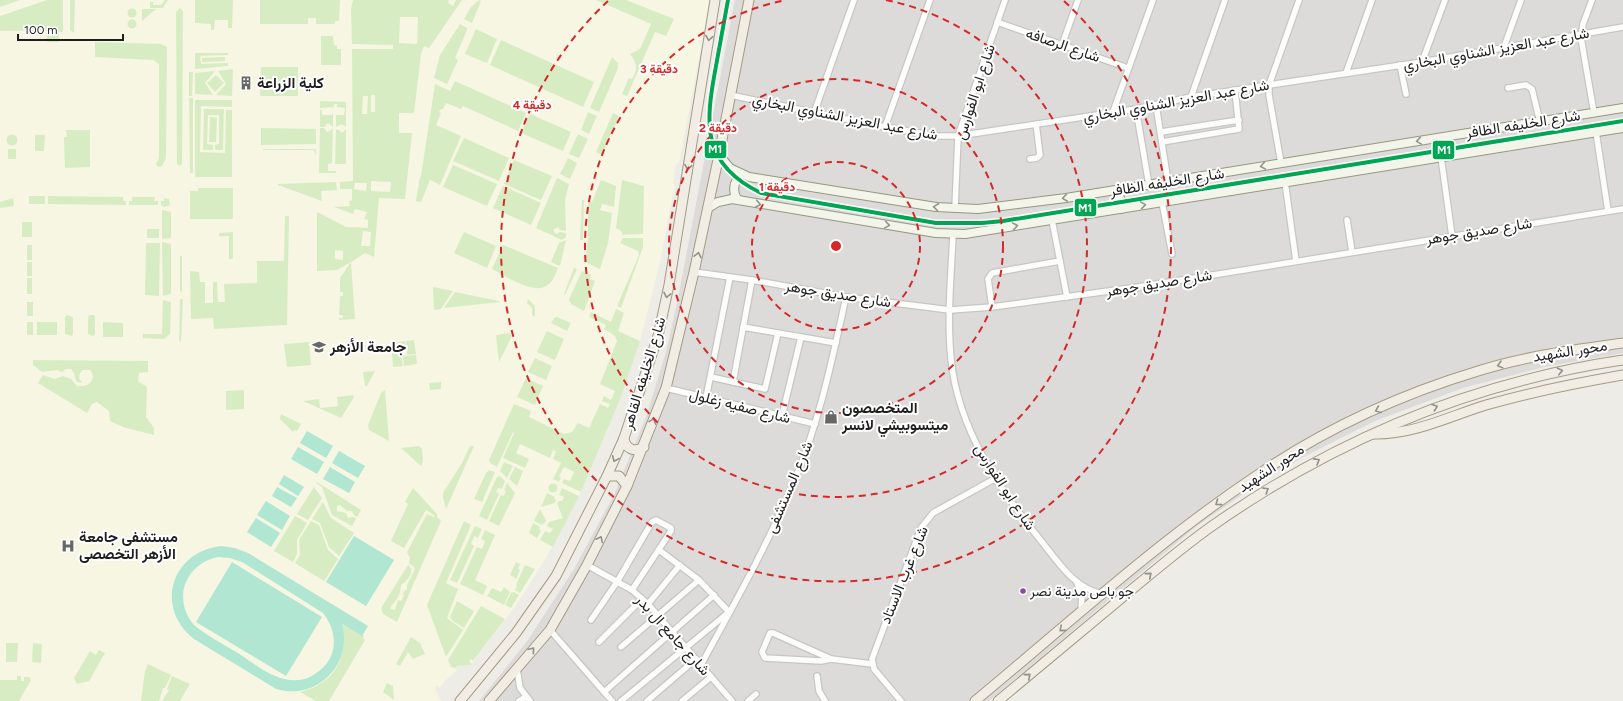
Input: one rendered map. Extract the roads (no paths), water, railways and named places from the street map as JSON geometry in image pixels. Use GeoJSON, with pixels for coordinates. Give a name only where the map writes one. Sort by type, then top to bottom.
{"type":"FeatureCollection","features":[{"type":"Feature","properties":{"kind":"main road","name":"شارع الخليفه القاهر"},"geometry":{"type":"LineString","coordinates":[[460,701],[516,633],[556,576],[607,476],[624,438],[654,350],[669,285],[715,0]]}},
{"type":"Feature","properties":{"kind":"main road","name":"شارع الخليفه القاهر"},"geometry":{"type":"LineString","coordinates":[[489,701],[550,630],[587,566],[627,486],[644,447],[666,388],[720,154],[749,0]]}},
{"type":"Feature","properties":{"kind":"main road","name":"محور الشهيد"},"geometry":{"type":"LineString","coordinates":[[975,701],[1183,529],[1254,478],[1305,446],[1351,421],[1439,384],[1486,368],[1537,356],[1623,343]]}},
{"type":"Feature","properties":{"kind":"main road","name":"محور الشهيد"},"geometry":{"type":"LineString","coordinates":[[998,701],[1148,575],[1211,527],[1283,480],[1319,459],[1371,434],[1430,409],[1505,384],[1582,366],[1623,360]]}},
{"type":"Feature","properties":{"kind":"main road"},"geometry":{"type":"LineString","coordinates":[[1371,434],[1406,431],[1496,403],[1578,382],[1623,375]]}},
{"type":"Feature","properties":{"kind":"main road"},"geometry":{"type":"LineString","coordinates":[[624,438],[625,444],[632,450],[638,450],[644,447]]}},
{"type":"Feature","properties":{"kind":"main road"},"geometry":{"type":"LineString","coordinates":[[607,476],[619,476],[627,486]]}},
{"type":"Feature","properties":{"kind":"street"},"geometry":{"type":"LineString","coordinates":[[814,114],[854,0]]}},
{"type":"Feature","properties":{"kind":"street"},"geometry":{"type":"LineString","coordinates":[[885,127],[930,0]]}},
{"type":"Feature","properties":{"kind":"street","name":"شارع ابو الفوارس"},"geometry":{"type":"LineString","coordinates":[[955,209],[958,136],[1005,0]]}},
{"type":"Feature","properties":{"kind":"street"},"geometry":{"type":"LineString","coordinates":[[1062,45],[1078,0]]}},
{"type":"Feature","properties":{"kind":"street"},"geometry":{"type":"LineString","coordinates":[[1113,112],[1153,0]]}},
{"type":"Feature","properties":{"kind":"street"},"geometry":{"type":"LineString","coordinates":[[1191,97],[1225,0]]}},
{"type":"Feature","properties":{"kind":"street"},"geometry":{"type":"LineString","coordinates":[[1281,163],[1269,95],[1269,85],[1299,0]]}},
{"type":"Feature","properties":{"kind":"street"},"geometry":{"type":"LineString","coordinates":[[1346,73],[1372,0]]}},
{"type":"Feature","properties":{"kind":"street"},"geometry":{"type":"LineString","coordinates":[[1422,62],[1445,0]]}},
{"type":"Feature","properties":{"kind":"street"},"geometry":{"type":"LineString","coordinates":[[1504,47],[1521,0]]}},
{"type":"Feature","properties":{"kind":"street"},"geometry":{"type":"LineString","coordinates":[[1592,0],[1583,24],[1582,35],[1594,113]]}},
{"type":"Feature","properties":{"kind":"street","name":"شارع الرصافه"},"geometry":{"type":"LineString","coordinates":[[997,22],[1128,68]]}},
{"type":"Feature","properties":{"kind":"street","name":"شارع عبد العزيز الشناوي البخاري"},"geometry":{"type":"LineString","coordinates":[[730,96],[814,114],[936,136],[958,136],[1136,109],[1191,97],[1422,62],[1623,28]]}},
{"type":"Feature","properties":{"kind":"street"},"geometry":{"type":"LineString","coordinates":[[1400,65],[1406,94]]}},
{"type":"Feature","properties":{"kind":"street"},"geometry":{"type":"LineString","coordinates":[[1508,88],[1526,85],[1532,89],[1540,122]]}},
{"type":"Feature","properties":{"kind":"street"},"geometry":{"type":"LineString","coordinates":[[1162,142],[1237,130],[1240,127],[1235,90]]}},
{"type":"Feature","properties":{"kind":"street"},"geometry":{"type":"LineString","coordinates":[[1156,105],[1168,182]]}},
{"type":"Feature","properties":{"kind":"street","name":"شارع الخليفه الظافر"},"geometry":{"type":"LineString","coordinates":[[741,175],[955,209],[978,209],[1119,190],[1623,108]]}},
{"type":"Feature","properties":{"kind":"street"},"geometry":{"type":"LineString","coordinates":[[1136,109],[1149,185]]}},
{"type":"Feature","properties":{"kind":"street"},"geometry":{"type":"LineString","coordinates":[[1161,132],[1239,120]]}},
{"type":"Feature","properties":{"kind":"street"},"geometry":{"type":"LineString","coordinates":[[1030,159],[1037,158],[1040,155],[1036,124]]}},
{"type":"Feature","properties":{"kind":"street","name":"شارع الخليفه الظافر"},"geometry":{"type":"LineString","coordinates":[[708,208],[722,200],[738,200],[952,235],[975,233],[1623,128]]}},
{"type":"Feature","properties":{"kind":"street"},"geometry":{"type":"LineString","coordinates":[[1596,132],[1608,211]]}},
{"type":"Feature","properties":{"kind":"street"},"geometry":{"type":"LineString","coordinates":[[720,154],[730,168],[741,175],[736,180],[734,187],[738,200]]}},
{"type":"Feature","properties":{"kind":"street"},"geometry":{"type":"LineString","coordinates":[[1441,157],[1452,236]]}},
{"type":"Feature","properties":{"kind":"street"},"geometry":{"type":"LineString","coordinates":[[1285,182],[1296,261]]}},
{"type":"Feature","properties":{"kind":"street"},"geometry":{"type":"LineString","coordinates":[[1119,190],[1121,209]]}},
{"type":"Feature","properties":{"kind":"street"},"geometry":{"type":"LineString","coordinates":[[1162,202],[1172,254]]}},
{"type":"Feature","properties":{"kind":"street","name":"شارع صديق جوهر"},"geometry":{"type":"LineString","coordinates":[[694,272],[752,280],[846,297],[950,310],[992,307],[1138,287],[1623,209]]}},
{"type":"Feature","properties":{"kind":"street"},"geometry":{"type":"LineString","coordinates":[[1052,220],[1067,297]]}},
{"type":"Feature","properties":{"kind":"street"},"geometry":{"type":"LineString","coordinates":[[1347,220],[1352,252]]}},
{"type":"Feature","properties":{"kind":"street","name":"شارع ابو الفوارس"},"geometry":{"type":"LineString","coordinates":[[952,235],[950,335],[955,382],[971,434],[996,478],[1029,526],[1077,583],[1082,594],[1080,613]]}},
{"type":"Feature","properties":{"kind":"street"},"geometry":{"type":"LineString","coordinates":[[992,307],[988,279],[992,273],[1060,261]]}},
{"type":"Feature","properties":{"kind":"street"},"geometry":{"type":"LineString","coordinates":[[706,398],[730,277]]}},
{"type":"Feature","properties":{"kind":"street"},"geometry":{"type":"LineString","coordinates":[[733,382],[752,280]]}},
{"type":"Feature","properties":{"kind":"street","name":"شارع المستشفى"},"geometry":{"type":"LineString","coordinates":[[701,665],[765,544],[793,485],[814,424],[836,343],[846,297]]}},
{"type":"Feature","properties":{"kind":"street"},"geometry":{"type":"LineString","coordinates":[[743,327],[836,343]]}},
{"type":"Feature","properties":{"kind":"street"},"geometry":{"type":"LineString","coordinates":[[711,377],[765,389],[778,333]]}},
{"type":"Feature","properties":{"kind":"street"},"geometry":{"type":"LineString","coordinates":[[782,416],[801,337]]}},
{"type":"Feature","properties":{"kind":"street","name":"شارع صفيه زغلول"},"geometry":{"type":"LineString","coordinates":[[666,388],[814,424]]}},
{"type":"Feature","properties":{"kind":"street","name":"شارع غرب الاستاد"},"geometry":{"type":"LineString","coordinates":[[872,664],[873,654],[926,520],[941,507],[996,478]]}},
{"type":"Feature","properties":{"kind":"street"},"geometry":{"type":"LineString","coordinates":[[591,620],[617,582],[654,520],[659,521],[672,530],[632,590]]}},
{"type":"Feature","properties":{"kind":"street"},"geometry":{"type":"LineString","coordinates":[[621,701],[729,612],[699,580],[659,550]]}},
{"type":"Feature","properties":{"kind":"street"},"geometry":{"type":"LineString","coordinates":[[648,604],[680,565]]}},
{"type":"Feature","properties":{"kind":"street","name":"شارع جامع ال بدر"},"geometry":{"type":"LineString","coordinates":[[587,566],[632,590],[648,604],[732,701]]}},
{"type":"Feature","properties":{"kind":"street"},"geometry":{"type":"LineString","coordinates":[[621,647],[659,616],[699,580]]}},
{"type":"Feature","properties":{"kind":"street","name":"شارع ابو الفوارس"},"geometry":{"type":"LineString","coordinates":[[1077,583],[1092,591],[1103,594]]}},
{"type":"Feature","properties":{"kind":"street"},"geometry":{"type":"LineString","coordinates":[[604,692],[714,595]]}},
{"type":"Feature","properties":{"kind":"street"},"geometry":{"type":"LineString","coordinates":[[599,642],[642,599]]}},
{"type":"Feature","properties":{"kind":"street"},"geometry":{"type":"LineString","coordinates":[[550,630],[612,701]]}},
{"type":"Feature","properties":{"kind":"street"},"geometry":{"type":"LineString","coordinates":[[831,659],[820,661],[766,658],[762,654],[768,635],[772,633],[831,659],[872,664],[878,675],[901,701]]}},
{"type":"Feature","properties":{"kind":"street"},"geometry":{"type":"LineString","coordinates":[[647,701],[696,659]]}},
{"type":"Feature","properties":{"kind":"street"},"geometry":{"type":"LineString","coordinates":[[517,668],[520,688],[528,699],[519,701]]}},
{"type":"Feature","properties":{"kind":"street"},"geometry":{"type":"LineString","coordinates":[[817,676],[819,691],[825,701]]}},
{"type":"Feature","properties":{"kind":"street"},"geometry":{"type":"LineString","coordinates":[[682,701],[711,677]]}},
{"type":"Feature","properties":{"kind":"street"},"geometry":{"type":"LineString","coordinates":[[748,701],[756,694]]}},
{"type":"Feature","properties":{"kind":"place","name":"كلية الزراعة"},"geometry":{"type":"Point","coordinates":[246,83]}},
{"type":"Feature","properties":{"kind":"place","name":"جامعة الأزهر"},"geometry":{"type":"Point","coordinates":[319,347]}},
{"type":"Feature","properties":{"kind":"place","name":"المتخصصون ميتسوبيشي لانسر"},"geometry":{"type":"Point","coordinates":[831,417]}},
{"type":"Feature","properties":{"kind":"place","name":"مستشفى جامعة الأزهر التخصصى"},"geometry":{"type":"Point","coordinates":[68,546]}},
{"type":"Feature","properties":{"kind":"place","name":"جو باص مدينة نصر"},"geometry":{"type":"Point","coordinates":[1023,591]}}]}
